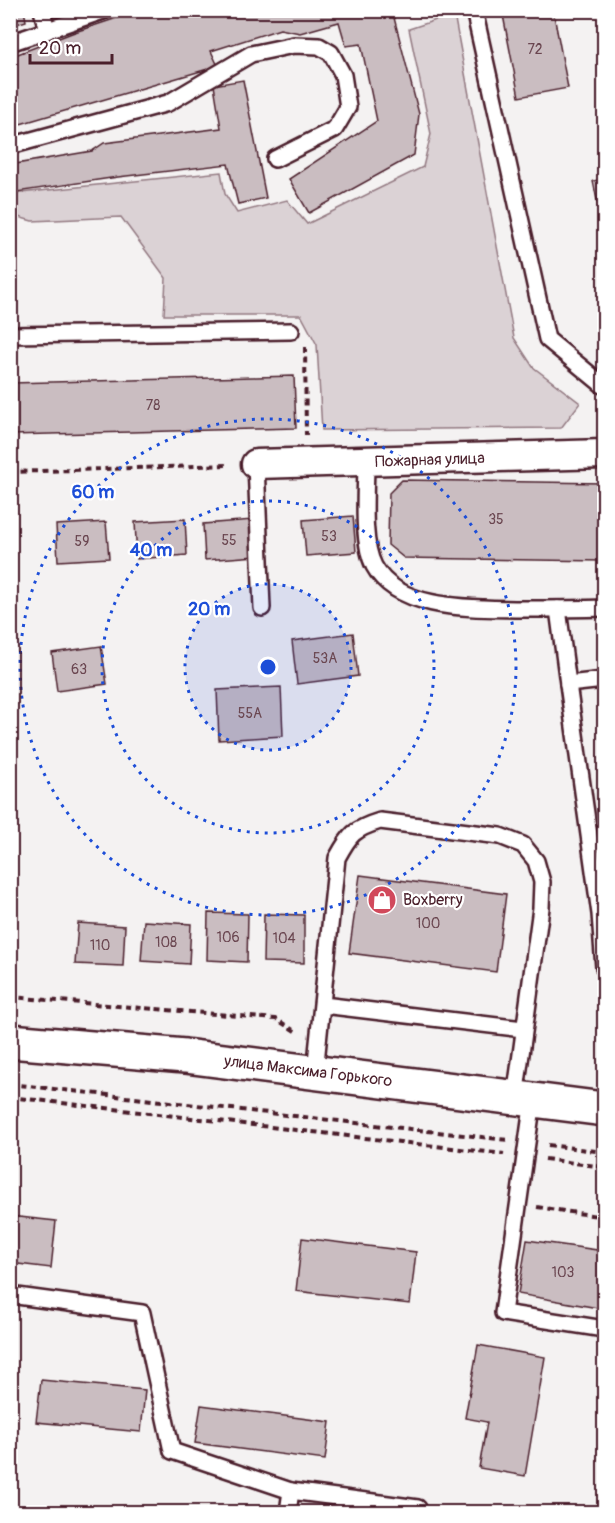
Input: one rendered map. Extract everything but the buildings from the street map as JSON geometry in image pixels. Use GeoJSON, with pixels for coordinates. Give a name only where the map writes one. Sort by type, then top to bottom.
{"type":"FeatureCollection","features":[{"type":"Feature","properties":{"kind":"street","name":"Пожарная улица"},"geometry":{"type":"LineString","coordinates":[[256,464],[604,454]]}},
{"type":"Feature","properties":{"kind":"street","name":"улица Максима Горького"},"geometry":{"type":"LineString","coordinates":[[10,1041],[185,1056],[604,1109]]}},
{"type":"Feature","properties":{"kind":"lane"},"geometry":{"type":"LineString","coordinates":[[42,10],[47,31]]}},
{"type":"Feature","properties":{"kind":"lane"},"geometry":{"type":"LineString","coordinates":[[10,43],[106,10]]}},
{"type":"Feature","properties":{"kind":"lane"},"geometry":{"type":"LineString","coordinates":[[474,10],[547,339],[604,386]]}},
{"type":"Feature","properties":{"kind":"lane"},"geometry":{"type":"LineString","coordinates":[[10,146],[168,104],[251,54],[294,45],[319,46],[331,53],[343,75],[348,107],[335,129],[274,159]]}},
{"type":"Feature","properties":{"kind":"lane"},"geometry":{"type":"LineString","coordinates":[[10,335],[291,331]]}},
{"type":"Feature","properties":{"kind":"lane"},"geometry":{"type":"LineString","coordinates":[[366,462],[366,544],[374,567],[386,580],[407,595],[453,608],[604,608]]}},
{"type":"Feature","properties":{"kind":"lane"},"geometry":{"type":"LineString","coordinates":[[256,464],[262,608]]}},
{"type":"Feature","properties":{"kind":"lane"},"geometry":{"type":"LineString","coordinates":[[558,609],[600,914],[604,968]]}},
{"type":"Feature","properties":{"kind":"lane"},"geometry":{"type":"LineString","coordinates":[[568,684],[604,680]]}},
{"type":"Feature","properties":{"kind":"lane"},"geometry":{"type":"LineString","coordinates":[[315,1072],[337,858],[347,841],[361,827],[380,821],[500,836],[523,845],[536,861],[542,882],[542,908],[523,1029],[527,1149],[503,1313],[604,1329]]}},
{"type":"Feature","properties":{"kind":"lane"},"geometry":{"type":"LineString","coordinates":[[323,1005],[523,1029]]}},
{"type":"Feature","properties":{"kind":"lane"},"geometry":{"type":"LineString","coordinates":[[10,1295],[142,1313],[172,1451],[291,1491],[418,1508]]}},
{"type":"Feature","properties":{"kind":"lane"},"geometry":{"type":"LineString","coordinates":[[288,1512],[291,1491]]}},
{"type":"Feature","properties":{"kind":"path"},"geometry":{"type":"LineString","coordinates":[[291,331],[305,346],[306,463]]}},
{"type":"Feature","properties":{"kind":"path"},"geometry":{"type":"LineString","coordinates":[[10,472],[256,464]]}},
{"type":"Feature","properties":{"kind":"path"},"geometry":{"type":"LineString","coordinates":[[10,1084],[527,1149],[604,1167]]}},
{"type":"Feature","properties":{"kind":"path"},"geometry":{"type":"LineString","coordinates":[[10,1097],[527,1149],[604,1152]]}},
{"type":"Feature","properties":{"kind":"path"},"geometry":{"type":"LineString","coordinates":[[519,1204],[604,1217]]}},
{"type":"Feature","properties":{"kind":"shaded area"},"geometry":{"type":"Polygon","coordinates":[[[454,14],[514,338],[533,367],[580,403],[561,428],[322,430],[317,345],[301,315],[164,315],[166,278],[121,217],[32,221],[11,215],[11,194],[221,172],[225,194],[237,213],[287,200],[307,224],[423,167],[431,134],[409,29],[454,14]]]}},
{"type":"Feature","properties":{"kind":"place","name":"Boxberry"},"geometry":{"type":"Point","coordinates":[382,900]}}]}
